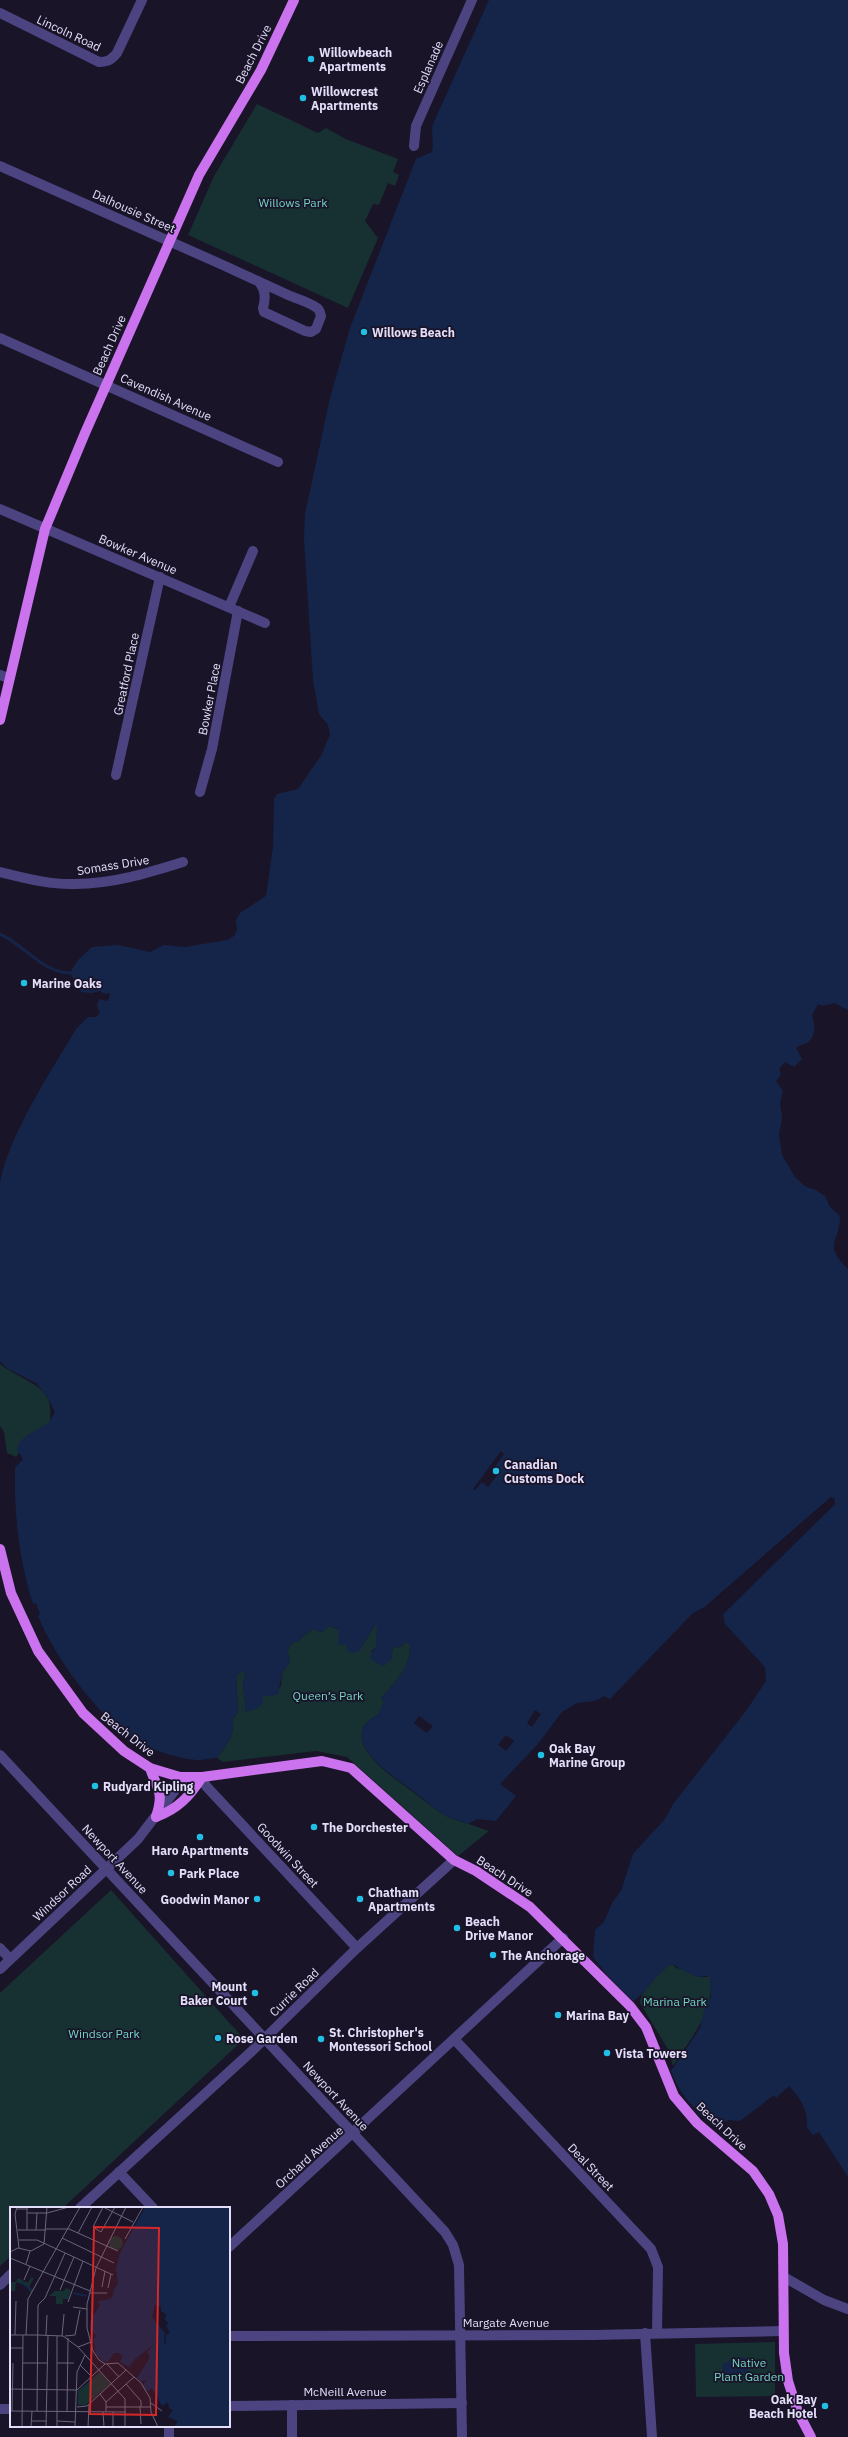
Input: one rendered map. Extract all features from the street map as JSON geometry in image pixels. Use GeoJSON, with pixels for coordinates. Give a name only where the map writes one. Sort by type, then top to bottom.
{"type":"FeatureCollection","features":[{"type":"Feature","properties":{"kind":"main road","name":"Beach Drive"},"geometry":{"type":"LineString","coordinates":[[0,720],[4,677],[45,529],[106,384],[199,176],[261,70],[294,0]]}},
{"type":"Feature","properties":{"kind":"main road","name":"Beach Drive"},"geometry":{"type":"LineString","coordinates":[[0,1549],[11,1593],[38,1651],[72,1699],[97,1728],[124,1751],[150,1768],[185,1777],[202,1777],[322,1761],[344,1766],[365,1779],[454,1860],[476,1871],[530,1907],[630,2006],[646,2026],[674,2096],[697,2123],[761,2181],[769,2194],[781,2226],[784,2277],[783,2330],[788,2381],[798,2412],[811,2437]]}},
{"type":"Feature","properties":{"kind":"main road"},"geometry":{"type":"LineString","coordinates":[[150,1768],[161,1793],[161,1803],[156,1817]]}},
{"type":"Feature","properties":{"kind":"main road"},"geometry":{"type":"LineString","coordinates":[[156,1817],[172,1812],[191,1793],[202,1777]]}},
{"type":"Feature","properties":{"kind":"street","name":"Lincoln Road"},"geometry":{"type":"LineString","coordinates":[[0,13],[99,62],[103,62],[111,60],[117,53],[142,0]]}},
{"type":"Feature","properties":{"kind":"street","name":"Esplanade"},"geometry":{"type":"LineString","coordinates":[[414,146],[416,126],[472,0]]}},
{"type":"Feature","properties":{"kind":"street","name":"Dalhousie Street"},"geometry":{"type":"LineString","coordinates":[[0,166],[170,241],[258,281],[318,310],[321,316],[316,329],[308,332],[264,312],[264,291],[258,281]]}},
{"type":"Feature","properties":{"kind":"street","name":"Cavendish Avenue"},"geometry":{"type":"LineString","coordinates":[[0,338],[278,462]]}},
{"type":"Feature","properties":{"kind":"street","name":"Bowker Avenue"},"geometry":{"type":"LineString","coordinates":[[0,509],[265,623]]}},
{"type":"Feature","properties":{"kind":"street"},"geometry":{"type":"LineString","coordinates":[[233,609],[253,551]]}},
{"type":"Feature","properties":{"kind":"street","name":"Greatford Place"},"geometry":{"type":"LineString","coordinates":[[116,775],[160,577]]}},
{"type":"Feature","properties":{"kind":"street","name":"Bowker Place"},"geometry":{"type":"LineString","coordinates":[[200,792],[213,742],[233,609]]}},
{"type":"Feature","properties":{"kind":"street","name":"Somass Drive"},"geometry":{"type":"LineString","coordinates":[[0,872],[37,881],[75,884],[148,874],[183,862]]}},
{"type":"Feature","properties":{"kind":"street","name":"Newport Avenue"},"geometry":{"type":"LineString","coordinates":[[0,1754],[445,2232],[453,2245],[459,2264],[462,2437]]}},
{"type":"Feature","properties":{"kind":"street","name":"Windsor Road"},"geometry":{"type":"LineString","coordinates":[[0,1969],[138,1839],[185,1777]]}},
{"type":"Feature","properties":{"kind":"street","name":"Goodwin Street"},"geometry":{"type":"LineString","coordinates":[[202,1777],[206,1786],[357,1948]]}},
{"type":"Feature","properties":{"kind":"street","name":"Currie Road"},"geometry":{"type":"LineString","coordinates":[[81,2207],[264,2039],[357,1948],[454,1860]]}},
{"type":"Feature","properties":{"kind":"street","name":"Orchard Avenue"},"geometry":{"type":"LineString","coordinates":[[230,2246],[354,2134],[563,1938]]}},
{"type":"Feature","properties":{"kind":"street"},"geometry":{"type":"LineString","coordinates":[[0,1948],[10,1960]]}},
{"type":"Feature","properties":{"kind":"street","name":"Deal Street"},"geometry":{"type":"LineString","coordinates":[[455,2040],[651,2249],[658,2267],[657,2333]]}},
{"type":"Feature","properties":{"kind":"street"},"geometry":{"type":"LineString","coordinates":[[119,2172],[152,2207]]}},
{"type":"Feature","properties":{"kind":"street"},"geometry":{"type":"LineString","coordinates":[[0,2286],[10,2275]]}},
{"type":"Feature","properties":{"kind":"street"},"geometry":{"type":"LineString","coordinates":[[784,2277],[829,2303],[848,2309]]}},
{"type":"Feature","properties":{"kind":"street","name":"Margate Avenue"},"geometry":{"type":"LineString","coordinates":[[230,2336],[657,2333],[783,2330]]}},
{"type":"Feature","properties":{"kind":"street"},"geometry":{"type":"LineString","coordinates":[[645,2333],[652,2437]]}},
{"type":"Feature","properties":{"kind":"street","name":"McNeill Avenue"},"geometry":{"type":"LineString","coordinates":[[230,2406],[462,2403]]}},
{"type":"Feature","properties":{"kind":"street"},"geometry":{"type":"LineString","coordinates":[[292,2405],[292,2437]]}},
{"type":"Feature","properties":{"kind":"green space","name":"Willows Park"},"geometry":{"type":"Polygon","coordinates":[[[257,104],[318,133],[326,128],[346,139],[398,159],[393,172],[399,175],[395,186],[388,183],[379,205],[373,204],[365,221],[378,238],[348,308],[188,235],[214,176],[257,104]]]}},
{"type":"Feature","properties":{"kind":"green space"},"geometry":{"type":"Polygon","coordinates":[[[0,1364],[40,1389],[50,1404],[51,1426],[26,1443],[16,1457],[7,1453],[4,1432],[0,1426],[0,1364]]]}},
{"type":"Feature","properties":{"kind":"green space","name":"Queen’s Park"},"geometry":{"type":"Polygon","coordinates":[[[375,1625],[378,1625],[376,1647],[371,1652],[391,1660],[393,1648],[402,1646],[406,1642],[410,1644],[410,1652],[402,1674],[381,1698],[384,1701],[379,1714],[366,1724],[362,1734],[364,1745],[381,1767],[439,1812],[448,1817],[489,1831],[458,1856],[347,1757],[316,1751],[223,1762],[217,1758],[227,1745],[232,1735],[232,1720],[238,1712],[236,1676],[244,1669],[245,1677],[243,1685],[246,1711],[263,1696],[272,1696],[281,1686],[282,1673],[290,1662],[287,1650],[293,1642],[298,1641],[312,1629],[322,1632],[329,1626],[339,1630],[339,1639],[359,1651],[375,1625]]]}},
{"type":"Feature","properties":{"kind":"green space","name":"Windsor Park"},"geometry":{"type":"Polygon","coordinates":[[[111,1890],[244,2039],[64,2207],[10,2207],[10,2257],[0,2266],[0,1993],[111,1890]]]}},
{"type":"Feature","properties":{"kind":"green space","name":"Marina Park"},"geometry":{"type":"Polygon","coordinates":[[[672,1964],[676,1968],[685,1969],[696,1977],[710,1977],[711,1989],[709,2001],[700,2024],[673,2066],[669,2051],[640,2003],[647,1986],[657,1975],[672,1964]]]}},
{"type":"Feature","properties":{"kind":"green space","name":"Native Plant Garden"},"geometry":{"type":"Polygon","coordinates":[[[775,2342],[775,2396],[696,2397],[695,2344],[775,2342]]]}},
{"type":"Feature","properties":{"kind":"water"},"geometry":{"type":"Polygon","coordinates":[[[489,0],[848,0],[848,1010],[834,1003],[823,1006],[818,1004],[812,1015],[814,1031],[812,1038],[805,1044],[796,1048],[802,1059],[794,1067],[785,1062],[779,1069],[781,1075],[776,1081],[783,1091],[780,1104],[782,1118],[779,1135],[782,1155],[795,1177],[806,1187],[814,1189],[825,1196],[830,1207],[840,1216],[834,1248],[840,1261],[848,1269],[848,2177],[819,2132],[813,2135],[807,2128],[807,2116],[803,2105],[789,2086],[776,2098],[774,2095],[740,2121],[729,2120],[714,2127],[694,2109],[679,2088],[671,2071],[700,2028],[704,2011],[711,1997],[710,1977],[697,1977],[672,1964],[661,1972],[643,1993],[633,2001],[607,1975],[593,1957],[595,1930],[604,1922],[612,1903],[621,1891],[633,1854],[665,1819],[673,1804],[746,1711],[766,1681],[765,1667],[725,1624],[723,1614],[835,1504],[835,1499],[831,1497],[706,1606],[693,1613],[610,1699],[604,1696],[595,1701],[577,1703],[562,1712],[537,1745],[500,1784],[516,1796],[496,1821],[477,1819],[468,1824],[448,1817],[435,1808],[381,1766],[371,1756],[364,1745],[362,1734],[366,1724],[379,1714],[384,1701],[381,1698],[402,1674],[408,1660],[410,1644],[406,1642],[402,1646],[393,1648],[391,1660],[384,1666],[373,1661],[370,1656],[376,1647],[377,1625],[375,1625],[359,1651],[353,1653],[348,1651],[346,1644],[338,1645],[339,1630],[329,1626],[322,1632],[312,1629],[298,1641],[293,1642],[287,1650],[290,1662],[282,1673],[278,1694],[263,1696],[262,1704],[256,1709],[246,1712],[243,1685],[245,1676],[244,1670],[236,1676],[238,1712],[232,1720],[232,1735],[227,1745],[217,1758],[197,1760],[169,1755],[142,1744],[126,1734],[128,1733],[121,1728],[120,1730],[96,1705],[73,1677],[45,1631],[38,1616],[40,1614],[36,1603],[33,1604],[24,1570],[18,1537],[15,1503],[15,1468],[23,1459],[17,1450],[18,1445],[25,1437],[48,1423],[55,1412],[48,1398],[36,1383],[8,1369],[0,1361],[0,1182],[5,1163],[12,1144],[32,1104],[76,1029],[88,1017],[96,1017],[100,1013],[97,1005],[99,999],[108,1001],[110,995],[109,993],[105,994],[100,991],[92,993],[81,992],[70,973],[78,960],[92,947],[118,945],[150,952],[164,945],[185,947],[227,940],[234,936],[237,930],[236,920],[240,913],[266,896],[273,847],[274,799],[277,794],[298,789],[322,754],[330,734],[328,725],[319,714],[313,680],[304,540],[305,514],[330,398],[350,328],[414,164],[416,159],[432,152],[433,124],[489,0]]]}},
{"type":"Feature","properties":{"kind":"water"},"geometry":{"type":"Polygon","coordinates":[[[742,2357],[747,2359],[747,2369],[737,2376],[731,2377],[723,2373],[722,2365],[734,2358],[742,2357]]]}},
{"type":"Feature","properties":{"kind":"pier"},"geometry":{"type":"Polygon","coordinates":[[[501,1451],[504,1454],[494,1468],[499,1473],[488,1487],[482,1482],[475,1490],[473,1489],[501,1451]]]}},
{"type":"Feature","properties":{"kind":"pier"},"geometry":{"type":"Polygon","coordinates":[[[831,1497],[835,1499],[835,1504],[724,1613],[722,1612],[833,1500],[828,1501],[708,1607],[706,1606],[831,1497]]]}},
{"type":"Feature","properties":{"kind":"pier"},"geometry":{"type":"Polygon","coordinates":[[[535,1710],[541,1714],[532,1727],[527,1723],[535,1710]]]}},
{"type":"Feature","properties":{"kind":"pier"},"geometry":{"type":"Polygon","coordinates":[[[419,1716],[433,1726],[427,1733],[414,1723],[419,1716]]]}},
{"type":"Feature","properties":{"kind":"pier"},"geometry":{"type":"Polygon","coordinates":[[[506,1735],[514,1741],[506,1751],[498,1745],[506,1735]]]}},
{"type":"Feature","properties":{"kind":"waterway"},"geometry":{"type":"LineString","coordinates":[[0,934],[50,968],[70,973]]}},
{"type":"Feature","properties":{"kind":"waterway"},"geometry":{"type":"LineString","coordinates":[[746,2378],[745,2375],[747,2369]]}},
{"type":"Feature","properties":{"kind":"place","name":"Willowbeach Apartments"},"geometry":{"type":"Point","coordinates":[311,59]}},
{"type":"Feature","properties":{"kind":"place","name":"Willowcrest Apartments"},"geometry":{"type":"Point","coordinates":[303,98]}},
{"type":"Feature","properties":{"kind":"place","name":"Willows Beach"},"geometry":{"type":"Point","coordinates":[364,332]}},
{"type":"Feature","properties":{"kind":"place","name":"Marine Oaks"},"geometry":{"type":"Point","coordinates":[24,983]}},
{"type":"Feature","properties":{"kind":"place","name":"Canadian Customs Dock"},"geometry":{"type":"Point","coordinates":[496,1471]}},
{"type":"Feature","properties":{"kind":"place","name":"Oak Bay Marine Group"},"geometry":{"type":"Point","coordinates":[541,1755]}},
{"type":"Feature","properties":{"kind":"place","name":"Rudyard Kipling"},"geometry":{"type":"Point","coordinates":[95,1786]}},
{"type":"Feature","properties":{"kind":"place","name":"The Dorchester"},"geometry":{"type":"Point","coordinates":[314,1827]}},
{"type":"Feature","properties":{"kind":"place","name":"Haro Apartments"},"geometry":{"type":"Point","coordinates":[200,1837]}},
{"type":"Feature","properties":{"kind":"place","name":"Park Place"},"geometry":{"type":"Point","coordinates":[171,1873]}},
{"type":"Feature","properties":{"kind":"place","name":"Goodwin Manor"},"geometry":{"type":"Point","coordinates":[257,1899]}},
{"type":"Feature","properties":{"kind":"place","name":"Chatham Apartments"},"geometry":{"type":"Point","coordinates":[360,1899]}},
{"type":"Feature","properties":{"kind":"place","name":"Beach Drive Manor"},"geometry":{"type":"Point","coordinates":[457,1928]}},
{"type":"Feature","properties":{"kind":"place","name":"The Anchorage"},"geometry":{"type":"Point","coordinates":[493,1955]}},
{"type":"Feature","properties":{"kind":"place","name":"Mount Baker Court"},"geometry":{"type":"Point","coordinates":[255,1993]}},
{"type":"Feature","properties":{"kind":"place","name":"Marina Bay"},"geometry":{"type":"Point","coordinates":[558,2015]}},
{"type":"Feature","properties":{"kind":"place","name":"Rose Garden"},"geometry":{"type":"Point","coordinates":[218,2038]}},
{"type":"Feature","properties":{"kind":"place","name":"St. Christopher's Montessori School"},"geometry":{"type":"Point","coordinates":[321,2039]}},
{"type":"Feature","properties":{"kind":"place","name":"Vista Towers"},"geometry":{"type":"Point","coordinates":[607,2053]}},
{"type":"Feature","properties":{"kind":"place","name":"Oak Bay Beach Hotel"},"geometry":{"type":"Point","coordinates":[825,2406]}}]}
